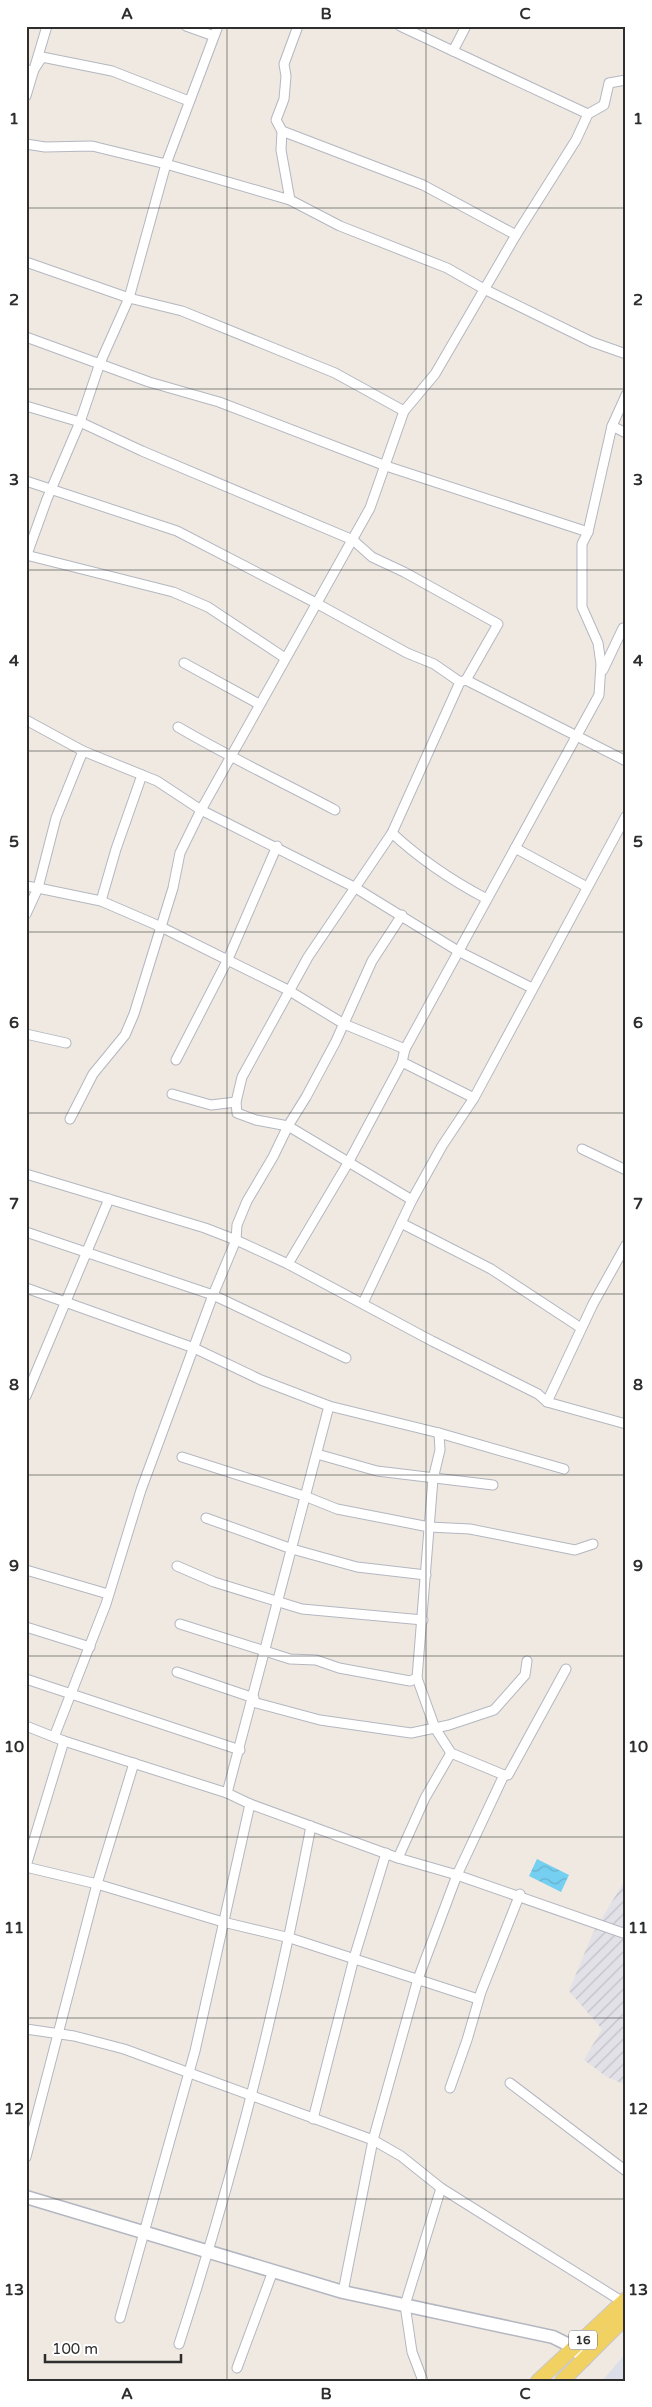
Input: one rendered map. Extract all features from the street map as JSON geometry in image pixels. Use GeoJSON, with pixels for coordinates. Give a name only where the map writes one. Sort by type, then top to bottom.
{"type":"FeatureCollection","features":[{"type":"Feature","properties":{"kind":"main road"},"geometry":{"type":"LineString","coordinates":[[26,2197],[343,2292],[553,2337],[566,2341],[575,2348],[584,2360]]}},
{"type":"Feature","properties":{"kind":"main road","name":"16"},"geometry":{"type":"LineString","coordinates":[[538,2381],[624,2300]]}},
{"type":"Feature","properties":{"kind":"main road","name":"16"},"geometry":{"type":"LineString","coordinates":[[562,2381],[626,2317]]}},
{"type":"Feature","properties":{"kind":"street"},"geometry":{"type":"LineString","coordinates":[[26,96],[30,70],[47,26]]}},
{"type":"Feature","properties":{"kind":"street"},"geometry":{"type":"LineString","coordinates":[[186,26],[214,36]]}},
{"type":"Feature","properties":{"kind":"street"},"geometry":{"type":"LineString","coordinates":[[218,26],[166,164],[129,298],[100,362],[80,422],[27,556],[173,592],[208,607],[285,658]]}},
{"type":"Feature","properties":{"kind":"street"},"geometry":{"type":"LineString","coordinates":[[290,200],[282,150],[282,131],[276,120],[284,99],[286,76],[284,64],[298,26]]}},
{"type":"Feature","properties":{"kind":"street"},"geometry":{"type":"LineString","coordinates":[[400,26],[588,114]]}},
{"type":"Feature","properties":{"kind":"street"},"geometry":{"type":"LineString","coordinates":[[453,51],[466,26]]}},
{"type":"Feature","properties":{"kind":"street"},"geometry":{"type":"LineString","coordinates":[[30,70],[42,57],[112,71],[189,101]]}},
{"type":"Feature","properties":{"kind":"street"},"geometry":{"type":"LineString","coordinates":[[70,1119],[93,1074],[125,1035],[134,1014],[159,926],[173,888],[180,853],[201,810],[259,704],[370,508],[404,411],[435,374],[516,235],[576,140],[588,114],[604,105],[609,83],[626,80]]}},
{"type":"Feature","properties":{"kind":"street"},"geometry":{"type":"LineString","coordinates":[[282,131],[423,185],[516,235]]}},
{"type":"Feature","properties":{"kind":"street"},"geometry":{"type":"LineString","coordinates":[[26,144],[45,147],[92,146],[166,164],[290,200],[340,226],[447,268],[484,289],[592,342],[626,354]]}},
{"type":"Feature","properties":{"kind":"street"},"geometry":{"type":"LineString","coordinates":[[26,262],[129,298],[182,311],[200,318],[334,373],[404,411]]}},
{"type":"Feature","properties":{"kind":"street"},"geometry":{"type":"LineString","coordinates":[[26,337],[100,362],[149,382],[219,402],[386,466],[588,532]]}},
{"type":"Feature","properties":{"kind":"street"},"geometry":{"type":"LineString","coordinates":[[288,1264],[348,1163],[402,1062],[405,1049],[598,695],[601,664],[598,643],[582,607],[582,551],[612,426],[626,395]]}},
{"type":"Feature","properties":{"kind":"street"},"geometry":{"type":"LineString","coordinates":[[26,406],[80,422],[142,451],[353,540],[372,557],[404,572],[498,624],[463,681],[392,833],[354,887],[288,990],[242,1077],[236,1102],[237,1113],[256,1120],[288,1126],[412,1200]]}},
{"type":"Feature","properties":{"kind":"street"},"geometry":{"type":"LineString","coordinates":[[612,426],[626,433]]}},
{"type":"Feature","properties":{"kind":"street"},"geometry":{"type":"LineString","coordinates":[[26,481],[177,531],[408,653],[434,664],[463,681],[626,761]]}},
{"type":"Feature","properties":{"kind":"street"},"geometry":{"type":"LineString","coordinates":[[201,810],[316,603]]}},
{"type":"Feature","properties":{"kind":"street"},"geometry":{"type":"LineString","coordinates":[[599,678],[623,628],[626,630]]}},
{"type":"Feature","properties":{"kind":"street"},"geometry":{"type":"LineString","coordinates":[[184,663],[259,704]]}},
{"type":"Feature","properties":{"kind":"street"},"geometry":{"type":"LineString","coordinates":[[27,721],[83,751],[157,780],[201,810],[277,846],[354,887],[458,951],[532,988]]}},
{"type":"Feature","properties":{"kind":"street"},"geometry":{"type":"LineString","coordinates":[[178,727],[230,757],[273,777],[334,810]]}},
{"type":"Feature","properties":{"kind":"street"},"geometry":{"type":"LineString","coordinates":[[26,914],[38,888],[56,818],[83,751]]}},
{"type":"Feature","properties":{"kind":"street"},"geometry":{"type":"LineString","coordinates":[[101,901],[116,849],[142,775]]}},
{"type":"Feature","properties":{"kind":"street"},"geometry":{"type":"LineString","coordinates":[[363,1304],[412,1200],[442,1146],[474,1098],[626,816]]}},
{"type":"Feature","properties":{"kind":"street"},"geometry":{"type":"LineString","coordinates":[[392,833],[415,855],[485,898]]}},
{"type":"Feature","properties":{"kind":"street"},"geometry":{"type":"LineString","coordinates":[[176,1060],[228,959],[277,846]]}},
{"type":"Feature","properties":{"kind":"street"},"geometry":{"type":"LineString","coordinates":[[515,848],[588,887]]}},
{"type":"Feature","properties":{"kind":"street"},"geometry":{"type":"LineString","coordinates":[[26,886],[101,901],[228,959],[288,990],[344,1024],[405,1049]]}},
{"type":"Feature","properties":{"kind":"street"},"geometry":{"type":"LineString","coordinates":[[54,1737],[90,1647],[141,1490],[213,1296],[236,1240],[237,1225],[247,1201],[306,1097],[344,1024],[372,961],[402,915]]}},
{"type":"Feature","properties":{"kind":"street"},"geometry":{"type":"LineString","coordinates":[[26,1034],[66,1043]]}},
{"type":"Feature","properties":{"kind":"street"},"geometry":{"type":"LineString","coordinates":[[402,1062],[474,1098]]}},
{"type":"Feature","properties":{"kind":"street"},"geometry":{"type":"LineString","coordinates":[[172,1094],[211,1105],[236,1102]]}},
{"type":"Feature","properties":{"kind":"street"},"geometry":{"type":"LineString","coordinates":[[582,1149],[626,1170]]}},
{"type":"Feature","properties":{"kind":"street"},"geometry":{"type":"LineString","coordinates":[[26,1174],[205,1228],[236,1240],[288,1264],[432,1341],[538,1394],[547,1402],[626,1424]]}},
{"type":"Feature","properties":{"kind":"street"},"geometry":{"type":"LineString","coordinates":[[26,1396],[46,1353],[85,1252],[109,1199]]}},
{"type":"Feature","properties":{"kind":"street"},"geometry":{"type":"LineString","coordinates":[[401,1223],[491,1269],[581,1328]]}},
{"type":"Feature","properties":{"kind":"street"},"geometry":{"type":"LineString","coordinates":[[26,1232],[213,1296],[346,1358]]}},
{"type":"Feature","properties":{"kind":"street"},"geometry":{"type":"LineString","coordinates":[[547,1402],[581,1328],[626,1245]]}},
{"type":"Feature","properties":{"kind":"street"},"geometry":{"type":"LineString","coordinates":[[26,1288],[194,1348],[260,1380],[329,1406],[564,1469]]}},
{"type":"Feature","properties":{"kind":"street"},"geometry":{"type":"LineString","coordinates":[[227,1793],[307,1497],[329,1406]]}},
{"type":"Feature","properties":{"kind":"street"},"geometry":{"type":"LineString","coordinates":[[439,1434],[440,1450],[433,1479],[417,1678],[435,1728],[451,1753],[508,1775],[566,1670]]}},
{"type":"Feature","properties":{"kind":"street"},"geometry":{"type":"LineString","coordinates":[[317,1454],[377,1470],[433,1479],[493,1485]]}},
{"type":"Feature","properties":{"kind":"street"},"geometry":{"type":"LineString","coordinates":[[182,1457],[307,1497],[337,1509],[429,1527],[470,1529],[575,1550],[593,1544]]}},
{"type":"Feature","properties":{"kind":"street"},"geometry":{"type":"LineString","coordinates":[[206,1518],[292,1549],[357,1567],[426,1575]]}},
{"type":"Feature","properties":{"kind":"street"},"geometry":{"type":"LineString","coordinates":[[177,1566],[214,1582],[302,1608],[423,1620]]}},
{"type":"Feature","properties":{"kind":"street"},"geometry":{"type":"LineString","coordinates":[[26,1570],[108,1594]]}},
{"type":"Feature","properties":{"kind":"street"},"geometry":{"type":"LineString","coordinates":[[180,1624],[290,1659],[316,1660],[339,1668],[410,1681],[417,1678]]}},
{"type":"Feature","properties":{"kind":"street"},"geometry":{"type":"LineString","coordinates":[[26,1627],[90,1647]]}},
{"type":"Feature","properties":{"kind":"street"},"geometry":{"type":"LineString","coordinates":[[176,1672],[253,1700],[320,1720],[411,1733],[435,1728],[494,1710],[525,1675],[526,1661]]}},
{"type":"Feature","properties":{"kind":"street"},"geometry":{"type":"LineString","coordinates":[[26,1679],[240,1750]]}},
{"type":"Feature","properties":{"kind":"street"},"geometry":{"type":"LineString","coordinates":[[26,1726],[64,1741],[227,1793],[250,1804],[393,1855],[626,1934]]}},
{"type":"Feature","properties":{"kind":"street"},"geometry":{"type":"LineString","coordinates":[[64,1741],[26,1867],[97,1884],[223,1922],[290,1938],[478,1999]]}},
{"type":"Feature","properties":{"kind":"street"},"geometry":{"type":"LineString","coordinates":[[314,2119],[354,1958],[393,1855],[451,1753]]}},
{"type":"Feature","properties":{"kind":"street"},"geometry":{"type":"LineString","coordinates":[[26,2157],[97,1884],[134,1763]]}},
{"type":"Feature","properties":{"kind":"street"},"geometry":{"type":"LineString","coordinates":[[343,2292],[373,2140],[418,1979],[457,1875],[504,1775]]}},
{"type":"Feature","properties":{"kind":"street"},"geometry":{"type":"LineString","coordinates":[[120,2318],[195,2051],[250,1804]]}},
{"type":"Feature","properties":{"kind":"street"},"geometry":{"type":"LineString","coordinates":[[178,2344],[209,2252],[251,2096],[290,1938],[311,1826]]}},
{"type":"Feature","properties":{"kind":"street"},"geometry":{"type":"LineString","coordinates":[[393,1855],[457,1875]]}},
{"type":"Feature","properties":{"kind":"street"},"geometry":{"type":"LineString","coordinates":[[450,2088],[478,1999],[520,1894]]}},
{"type":"Feature","properties":{"kind":"street"},"geometry":{"type":"LineString","coordinates":[[26,2029],[74,2036],[124,2049],[373,2140],[401,2156],[441,2188],[624,2300]]}},
{"type":"Feature","properties":{"kind":"street"},"geometry":{"type":"LineString","coordinates":[[510,2083],[626,2171]]}},
{"type":"Feature","properties":{"kind":"street"},"geometry":{"type":"LineString","coordinates":[[422,2381],[412,2352],[405,2305],[441,2188]]}},
{"type":"Feature","properties":{"kind":"street"},"geometry":{"type":"LineString","coordinates":[[237,2368],[273,2271]]}},
{"type":"Feature","properties":{"kind":"shaded area"},"geometry":{"type":"Polygon","coordinates":[[[626,1878],[626,2085],[607,2077],[584,2060],[602,2029],[569,1991],[592,1935],[626,1878]]]}},
{"type":"Feature","properties":{"kind":"shaded area"},"geometry":{"type":"Polygon","coordinates":[[[626,2353],[626,2381],[602,2381],[626,2353]]]}},
{"type":"Feature","properties":{"kind":"water"},"geometry":{"type":"Polygon","coordinates":[[[537,1859],[569,1875],[561,1892],[529,1876],[537,1859]]]}}]}
